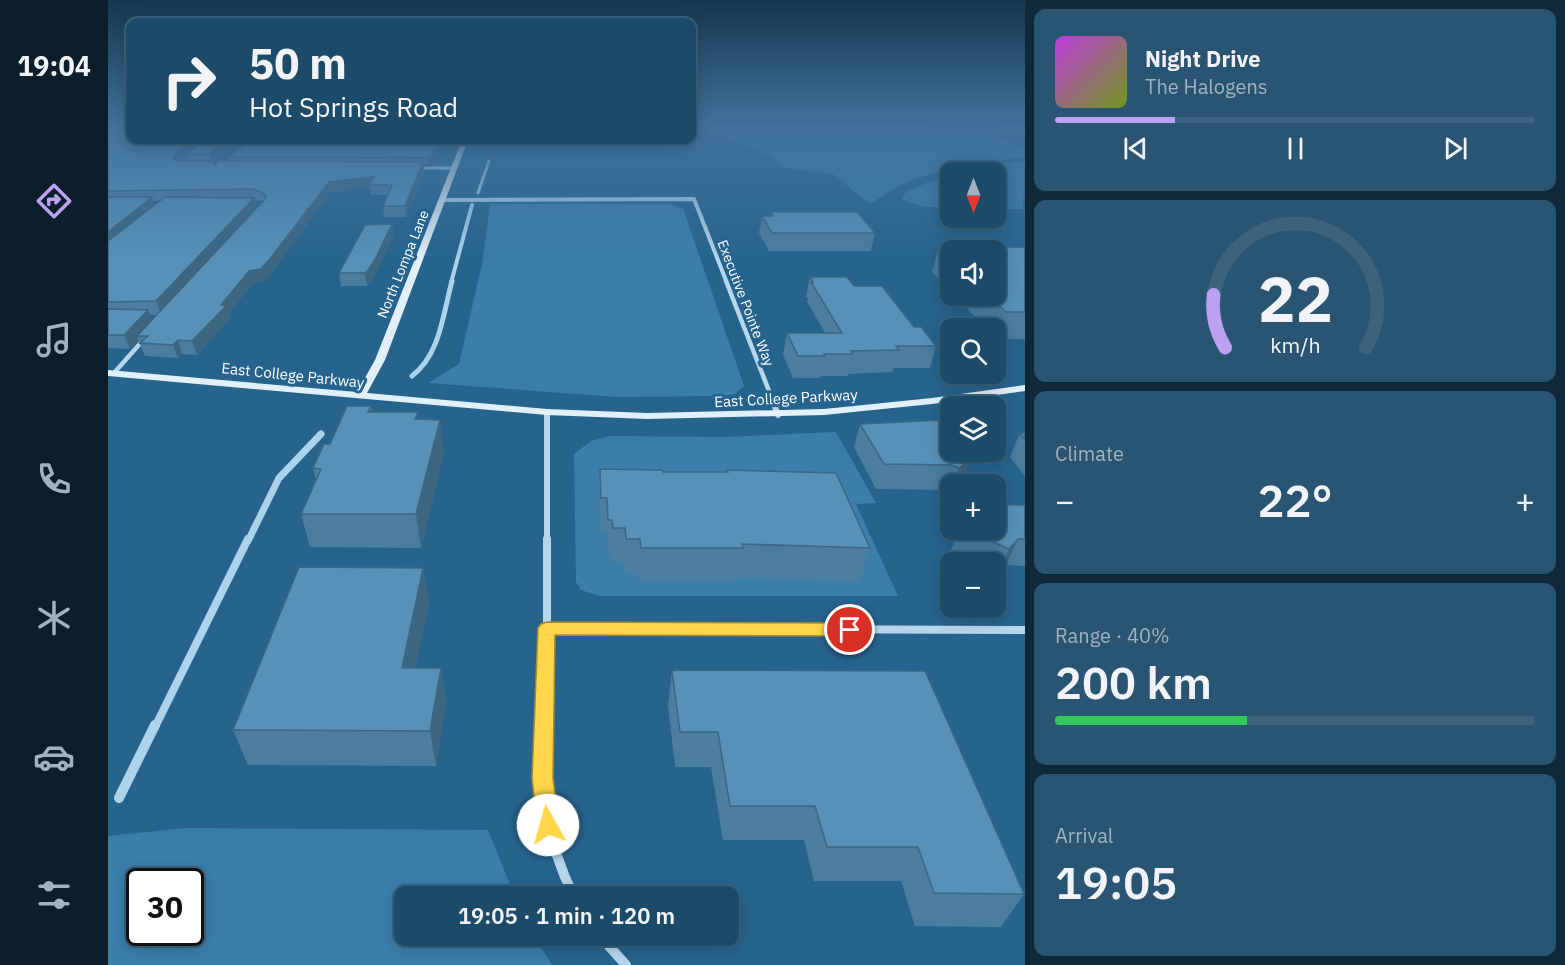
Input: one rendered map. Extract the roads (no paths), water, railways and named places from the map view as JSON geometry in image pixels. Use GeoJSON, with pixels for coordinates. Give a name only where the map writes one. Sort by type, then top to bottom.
{"type":"FeatureCollection","features":[{"type":"Feature","properties":{"kind":"street","name":"North Lompa Lane"},"geometry":{"type":"LineString","coordinates":[[360,396],[380,360],[454,170]]}},
{"type":"Feature","properties":{"kind":"street","name":"Executive Pointe Way"},"geometry":{"type":"LineString","coordinates":[[444,200],[694,199],[778,415]]}},
{"type":"Feature","properties":{"kind":"street"},"geometry":{"type":"LineString","coordinates":[[111,373],[149,333]]}},
{"type":"Feature","properties":{"kind":"street","name":"East College Parkway"},"geometry":{"type":"LineString","coordinates":[[111,373],[547,412],[657,416],[778,415],[878,408],[1025,388]]}},
{"type":"Feature","properties":{"kind":"street"},"geometry":{"type":"LineString","coordinates":[[547,412],[547,628],[542,778],[549,838],[569,886]]}},
{"type":"Feature","properties":{"kind":"street"},"geometry":{"type":"LineString","coordinates":[[547,628],[1025,630]]}},
{"type":"Feature","properties":{"kind":"street"},"geometry":{"type":"LineString","coordinates":[[609,946],[626,965]]}},
{"type":"Feature","properties":{"kind":"waterway"},"geometry":{"type":"LineString","coordinates":[[478,193],[486,170]]}},
{"type":"Feature","properties":{"kind":"waterway"},"geometry":{"type":"LineString","coordinates":[[451,283],[472,205]]}},
{"type":"Feature","properties":{"kind":"waterway"},"geometry":{"type":"LineString","coordinates":[[412,376],[429,357],[435,345],[452,281]]}},
{"type":"Feature","properties":{"kind":"waterway"},"geometry":{"type":"LineString","coordinates":[[248,541],[279,478],[321,434]]}},
{"type":"Feature","properties":{"kind":"waterway"},"geometry":{"type":"LineString","coordinates":[[155,727],[248,539]]}},
{"type":"Feature","properties":{"kind":"waterway"},"geometry":{"type":"LineString","coordinates":[[119,798],[155,725]]}}]}
